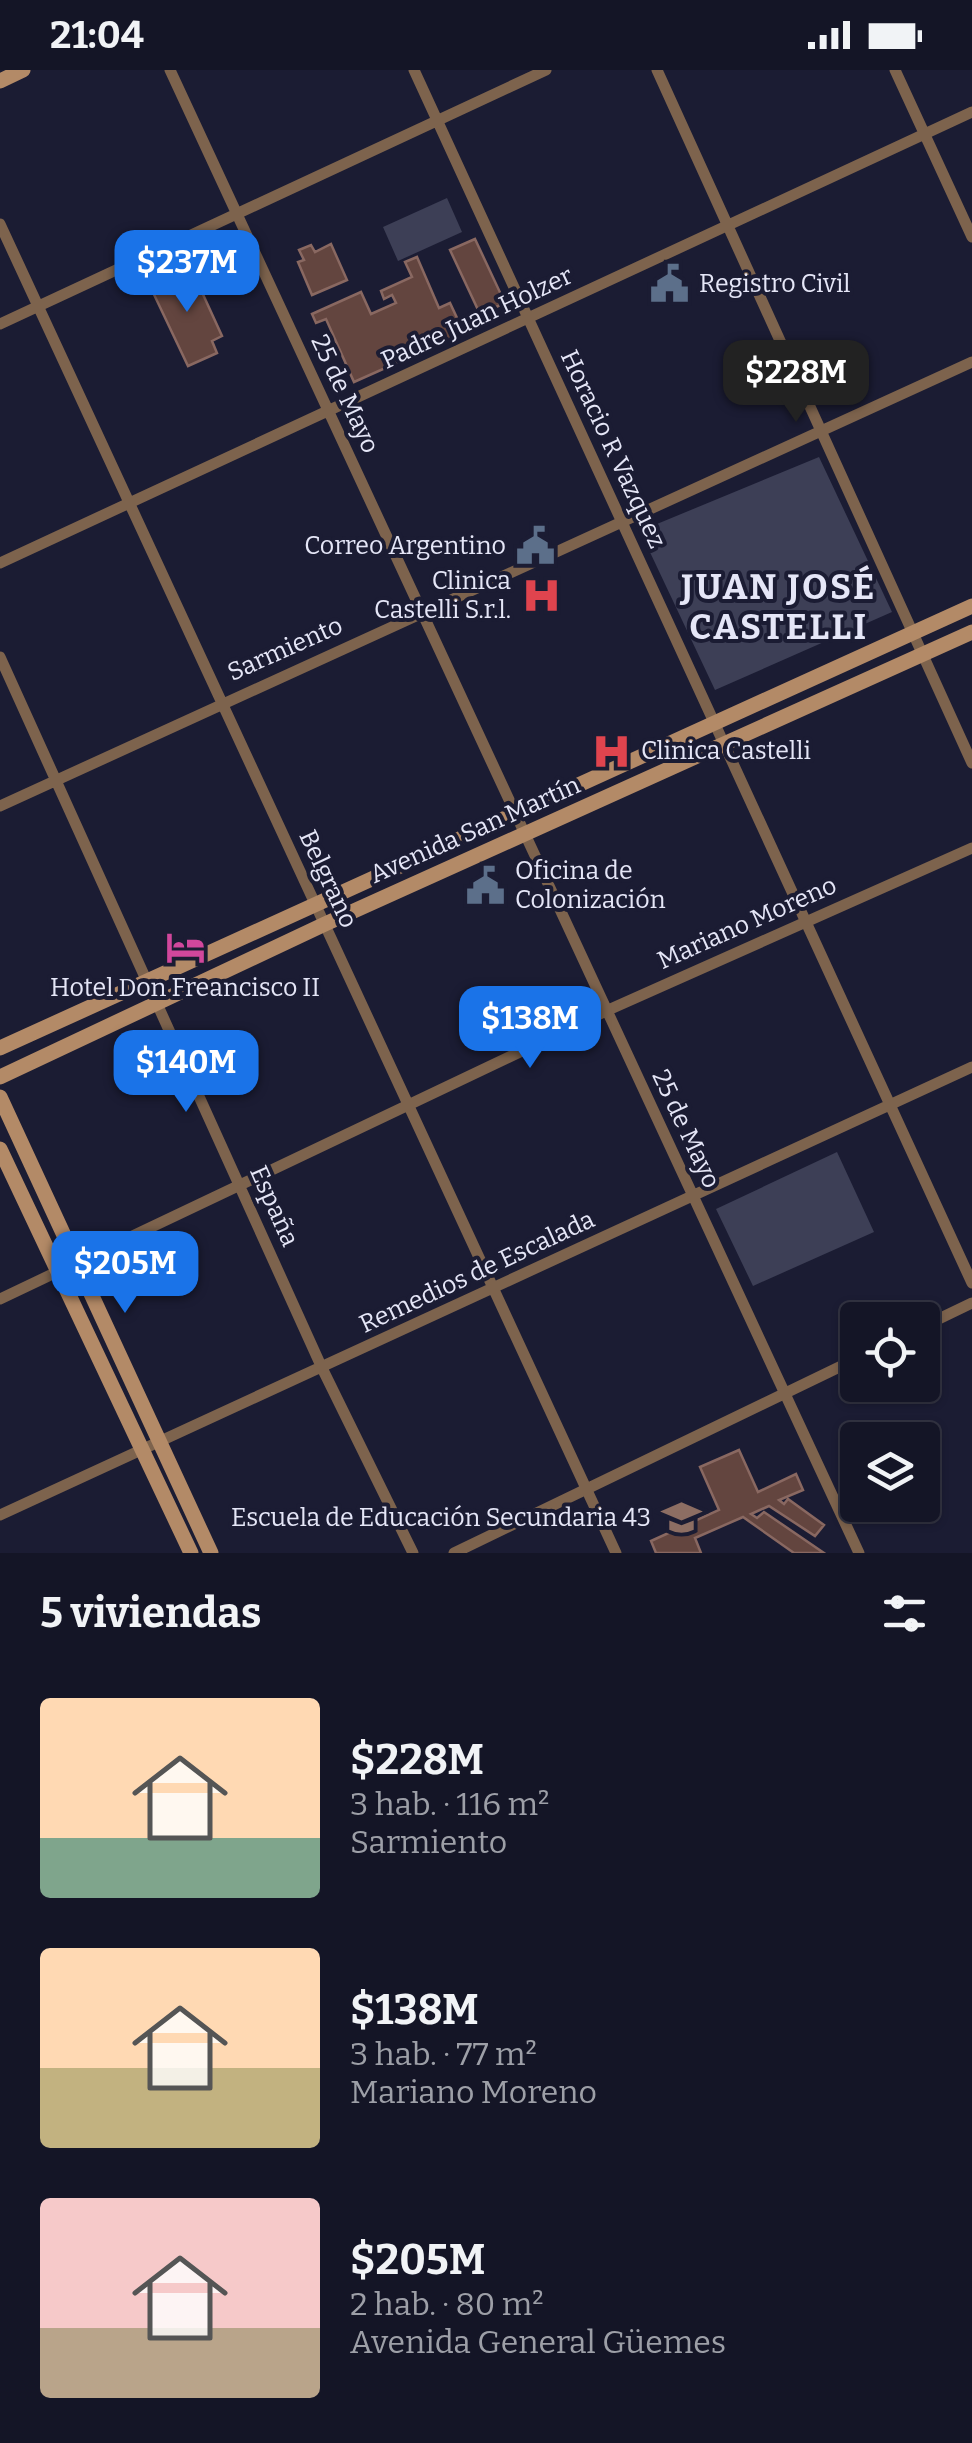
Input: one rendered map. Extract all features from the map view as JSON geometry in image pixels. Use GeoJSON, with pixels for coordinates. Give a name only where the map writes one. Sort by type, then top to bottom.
{"type":"FeatureCollection","features":[{"type":"Feature","properties":{"kind":"main road"},"geometry":{"type":"LineString","coordinates":[[0,81],[23,70]]}},
{"type":"Feature","properties":{"kind":"main road","name":"Avenida San Martín"},"geometry":{"type":"LineString","coordinates":[[0,1048],[972,606]]}},
{"type":"Feature","properties":{"kind":"main road","name":"Avenida San Martín"},"geometry":{"type":"LineString","coordinates":[[0,1077],[324,924],[972,632]]}},
{"type":"Feature","properties":{"kind":"main road"},"geometry":{"type":"LineString","coordinates":[[0,1097],[211,1553]]}},
{"type":"Feature","properties":{"kind":"main road"},"geometry":{"type":"LineString","coordinates":[[0,1148],[190,1553]]}},
{"type":"Feature","properties":{"kind":"street","name":"25 de Mayo"},"geometry":{"type":"LineString","coordinates":[[170,70],[859,1553]]}},
{"type":"Feature","properties":{"kind":"street","name":"Horacio R Vazquez"},"geometry":{"type":"LineString","coordinates":[[414,70],[972,1283]]}},
{"type":"Feature","properties":{"kind":"street"},"geometry":{"type":"LineString","coordinates":[[0,324],[546,70]]}},
{"type":"Feature","properties":{"kind":"street"},"geometry":{"type":"LineString","coordinates":[[658,70],[972,763]]}},
{"type":"Feature","properties":{"kind":"street"},"geometry":{"type":"LineString","coordinates":[[894,70],[972,237]]}},
{"type":"Feature","properties":{"kind":"street","name":"Padre Juan Holzer"},"geometry":{"type":"LineString","coordinates":[[0,563],[972,112]]}},
{"type":"Feature","properties":{"kind":"street","name":"Belgrano"},"geometry":{"type":"LineString","coordinates":[[0,224],[616,1553]]}},
{"type":"Feature","properties":{"kind":"street","name":"Sarmiento"},"geometry":{"type":"LineString","coordinates":[[0,806],[972,362]]}},
{"type":"Feature","properties":{"kind":"street","name":"España"},"geometry":{"type":"LineString","coordinates":[[0,657],[322,1368],[413,1553]]}},
{"type":"Feature","properties":{"kind":"street","name":"Mariano Moreno"},"geometry":{"type":"LineString","coordinates":[[0,1299],[606,1010],[972,848]]}},
{"type":"Feature","properties":{"kind":"street","name":"Remedios de Escalada"},"geometry":{"type":"LineString","coordinates":[[0,1515],[972,1067]]}},
{"type":"Feature","properties":{"kind":"street"},"geometry":{"type":"LineString","coordinates":[[940,1318],[972,1303]]}},
{"type":"Feature","properties":{"kind":"street"},"geometry":{"type":"LineString","coordinates":[[454,1553],[840,1367]]}},
{"type":"Feature","properties":{"kind":"shaded area"},"geometry":{"type":"Polygon","coordinates":[[[447,198],[462,232],[398,261],[383,227],[447,198]]]}},
{"type":"Feature","properties":{"kind":"shaded area"},"geometry":{"type":"Polygon","coordinates":[[[819,457],[892,612],[715,690],[640,531],[819,457]]]}},
{"type":"Feature","properties":{"kind":"shaded area"},"geometry":{"type":"Polygon","coordinates":[[[837,1152],[874,1232],[753,1286],[716,1209],[837,1152]]]}},
{"type":"Feature","properties":{"kind":"building"},"geometry":{"type":"Polygon","coordinates":[[[475,239],[505,303],[480,314],[450,250],[475,239]]]}},
{"type":"Feature","properties":{"kind":"building"},"geometry":{"type":"Polygon","coordinates":[[[331,244],[347,280],[312,295],[298,262],[304,260],[299,250],[311,245],[315,252],[331,244]]]}},
{"type":"Feature","properties":{"kind":"building"},"geometry":{"type":"Polygon","coordinates":[[[417,257],[439,308],[450,303],[464,333],[354,382],[326,319],[316,323],[312,314],[361,292],[371,314],[396,303],[392,295],[384,299],[381,291],[412,277],[405,262],[417,257]]]}},
{"type":"Feature","properties":{"kind":"building"},"geometry":{"type":"Polygon","coordinates":[[[190,266],[222,336],[212,341],[217,353],[188,366],[149,284],[190,266]]]}},
{"type":"Feature","properties":{"kind":"building"},"geometry":{"type":"Polygon","coordinates":[[[739,1450],[758,1492],[796,1474],[803,1490],[779,1500],[784,1504],[788,1499],[824,1525],[815,1536],[769,1506],[751,1514],[757,1518],[764,1512],[824,1553],[794,1553],[743,1517],[695,1538],[701,1553],[656,1553],[651,1541],[719,1510],[700,1467],[739,1450]]]}},
{"type":"Feature","properties":{"kind":"place","name":"Registro Civil"},"geometry":{"type":"Point","coordinates":[669,284]}},
{"type":"Feature","properties":{"kind":"place","name":"Correo Argentino"},"geometry":{"type":"Point","coordinates":[536,546]}},
{"type":"Feature","properties":{"kind":"place","name":"Clinica Castelli S.r.l."},"geometry":{"type":"Point","coordinates":[541,595]}},
{"type":"Feature","properties":{"kind":"place","name":"Clinica Castelli"},"geometry":{"type":"Point","coordinates":[611,751]}},
{"type":"Feature","properties":{"kind":"place","name":"Oficina de Colonización"},"geometry":{"type":"Point","coordinates":[485,885]}},
{"type":"Feature","properties":{"kind":"place","name":"Hotel Don Freancisco II"},"geometry":{"type":"Point","coordinates":[185,947]}},
{"type":"Feature","properties":{"kind":"place","name":"Escuela de Educación Secundaria 43"},"geometry":{"type":"Point","coordinates":[681,1518]}},
{"type":"Feature","properties":{"kind":"district","name":"JUAN JOSÉ CASTELLI"},"geometry":{"type":"Point","coordinates":[779,607]}}]}
